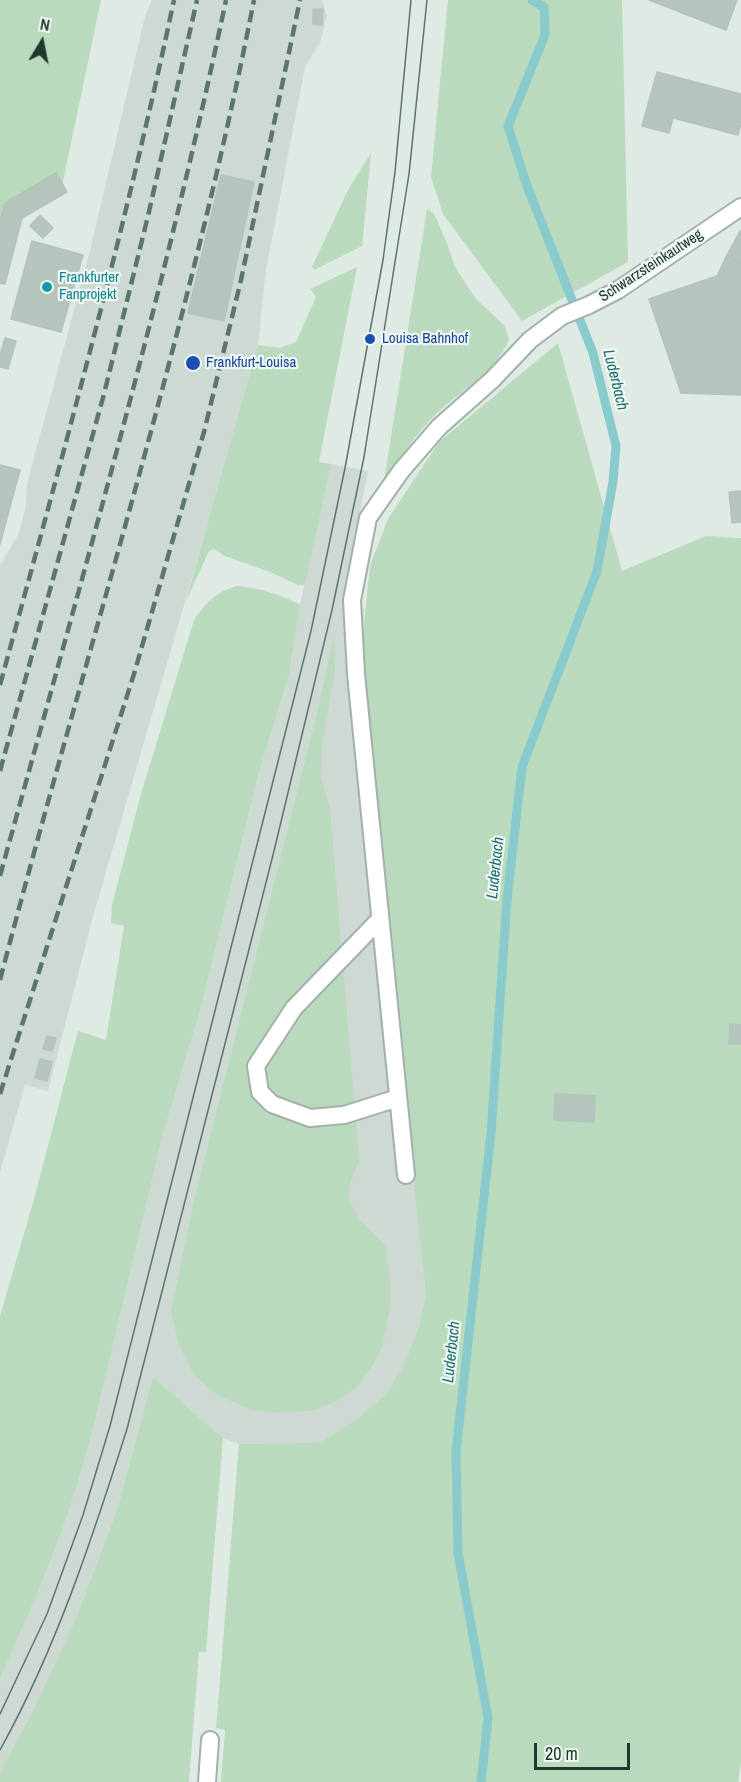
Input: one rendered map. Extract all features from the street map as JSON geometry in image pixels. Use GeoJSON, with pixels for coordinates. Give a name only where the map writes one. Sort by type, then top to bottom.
{"type":"FeatureCollection","features":[{"type":"Feature","properties":{"kind":"lane","name":"Schwarzsteinkautweg"},"geometry":{"type":"LineString","coordinates":[[406,1175],[356,674],[352,600],[368,518],[401,471],[439,427],[492,380],[530,340],[562,316],[590,305],[618,290],[741,207]]}},
{"type":"Feature","properties":{"kind":"lane"},"geometry":{"type":"LineString","coordinates":[[380,919],[294,1008],[256,1066],[261,1092],[272,1104],[310,1118],[344,1115],[398,1098]]}},
{"type":"Feature","properties":{"kind":"lane"},"geometry":{"type":"LineString","coordinates":[[207,1782],[210,1740]]}},
{"type":"Feature","properties":{"kind":"shaded area"},"geometry":{"type":"Polygon","coordinates":[[[152,0],[322,0],[327,16],[320,43],[305,67],[266,270],[258,345],[94,913],[48,1091],[25,1085],[0,1172],[0,565],[18,535],[26,506],[27,483],[89,255],[145,16],[152,0]]]}},
{"type":"Feature","properties":{"kind":"shaded area"},"geometry":{"type":"Polygon","coordinates":[[[331,464],[368,471],[349,568],[347,607],[364,609],[362,642],[426,1295],[419,1326],[406,1360],[388,1392],[354,1421],[321,1442],[239,1444],[223,1438],[153,1377],[117,1510],[76,1618],[30,1717],[0,1771],[0,1679],[43,1580],[68,1514],[91,1438],[163,1134],[200,1011],[259,772],[289,675],[300,605],[331,464]]]}},
{"type":"Feature","properties":{"kind":"green space"},"geometry":{"type":"Polygon","coordinates":[[[0,0],[101,0],[62,186],[11,216],[0,257],[0,0]]]}},
{"type":"Feature","properties":{"kind":"green space"},"geometry":{"type":"Polygon","coordinates":[[[448,0],[622,0],[628,262],[522,321],[443,214],[431,177],[448,0]]]}},
{"type":"Feature","properties":{"kind":"green space"},"geometry":{"type":"Polygon","coordinates":[[[371,153],[362,246],[314,270],[312,267],[349,188],[371,153]]]}},
{"type":"Feature","properties":{"kind":"green space"},"geometry":{"type":"Polygon","coordinates":[[[427,209],[434,214],[455,267],[476,299],[505,326],[509,340],[494,364],[435,415],[384,481],[427,209]]]}},
{"type":"Feature","properties":{"kind":"green space"},"geometry":{"type":"Polygon","coordinates":[[[357,267],[319,462],[331,464],[305,585],[298,585],[225,556],[214,549],[209,551],[186,601],[258,345],[279,348],[296,342],[316,297],[310,289],[357,267]]]}},
{"type":"Feature","properties":{"kind":"green space"},"geometry":{"type":"Polygon","coordinates":[[[558,343],[622,571],[706,536],[741,538],[741,1762],[738,1782],[221,1782],[225,1730],[216,1728],[239,1444],[321,1442],[354,1421],[388,1392],[406,1360],[419,1326],[426,1295],[395,1004],[362,642],[370,566],[388,519],[439,442],[558,343]]]}},
{"type":"Feature","properties":{"kind":"green space"},"geometry":{"type":"Polygon","coordinates":[[[237,586],[270,592],[300,605],[289,675],[259,772],[200,1011],[163,1134],[91,1438],[68,1514],[43,1580],[0,1679],[0,1316],[33,1203],[78,1031],[106,1040],[124,926],[111,923],[112,905],[141,794],[194,620],[212,598],[237,586]]]}},
{"type":"Feature","properties":{"kind":"green space"},"geometry":{"type":"Polygon","coordinates":[[[334,637],[335,670],[322,745],[321,779],[330,808],[359,1161],[350,1183],[349,1201],[361,1221],[385,1245],[390,1278],[390,1308],[383,1344],[373,1365],[357,1387],[338,1400],[315,1410],[284,1413],[255,1411],[221,1397],[194,1375],[179,1345],[171,1311],[195,1197],[317,714],[334,637]]]}},
{"type":"Feature","properties":{"kind":"green space"},"geometry":{"type":"Polygon","coordinates":[[[153,1377],[223,1438],[206,1652],[199,1652],[189,1782],[0,1782],[0,1771],[30,1717],[76,1618],[117,1510],[153,1377]]]}},
{"type":"Feature","properties":{"kind":"building"},"geometry":{"type":"Polygon","coordinates":[[[649,0],[737,0],[726,30],[649,0]]]}},
{"type":"Feature","properties":{"kind":"building"},"geometry":{"type":"Polygon","coordinates":[[[313,9],[323,9],[322,25],[313,24],[313,9]]]}},
{"type":"Feature","properties":{"kind":"building"},"geometry":{"type":"Polygon","coordinates":[[[657,72],[741,94],[741,123],[738,135],[673,118],[669,133],[642,126],[657,72]]]}},
{"type":"Feature","properties":{"kind":"building"},"geometry":{"type":"Polygon","coordinates":[[[56,173],[67,192],[22,218],[5,284],[0,283],[0,222],[5,203],[56,173]]]}},
{"type":"Feature","properties":{"kind":"building"},"geometry":{"type":"Polygon","coordinates":[[[221,175],[254,182],[224,321],[188,313],[221,175]]]}},
{"type":"Feature","properties":{"kind":"building"},"geometry":{"type":"Polygon","coordinates":[[[40,215],[53,228],[43,238],[30,226],[40,215]]]}},
{"type":"Feature","properties":{"kind":"building"},"geometry":{"type":"Polygon","coordinates":[[[741,232],[741,263],[727,255],[741,232]]]}},
{"type":"Feature","properties":{"kind":"building","name":"Frankfurter Fanprojekt"},"geometry":{"type":"Polygon","coordinates":[[[32,241],[83,255],[61,332],[11,319],[32,241]]]}},
{"type":"Feature","properties":{"kind":"building"},"geometry":{"type":"Polygon","coordinates":[[[727,255],[741,263],[741,395],[681,393],[649,299],[717,276],[727,255]]]}},
{"type":"Feature","properties":{"kind":"building"},"geometry":{"type":"Polygon","coordinates":[[[5,338],[16,341],[8,369],[0,367],[0,355],[5,338]]]}},
{"type":"Feature","properties":{"kind":"building"},"geometry":{"type":"Polygon","coordinates":[[[0,465],[20,470],[0,544],[0,465]]]}},
{"type":"Feature","properties":{"kind":"building"},"geometry":{"type":"Polygon","coordinates":[[[741,491],[741,522],[732,523],[729,492],[741,491]]]}},
{"type":"Feature","properties":{"kind":"building"},"geometry":{"type":"Polygon","coordinates":[[[730,1024],[741,1025],[741,1044],[729,1044],[730,1024]]]}},
{"type":"Feature","properties":{"kind":"building"},"geometry":{"type":"Polygon","coordinates":[[[47,1036],[56,1038],[52,1051],[43,1049],[47,1036]]]}},
{"type":"Feature","properties":{"kind":"building"},"geometry":{"type":"Polygon","coordinates":[[[40,1059],[52,1062],[47,1081],[35,1078],[40,1059]]]}},
{"type":"Feature","properties":{"kind":"building"},"geometry":{"type":"Polygon","coordinates":[[[555,1094],[595,1096],[594,1122],[554,1120],[555,1094]]]}},
{"type":"Feature","properties":{"kind":"waterway","name":"Luderbach"},"geometry":{"type":"LineString","coordinates":[[481,1782],[488,1718],[458,1553],[456,1452],[491,1133],[507,899],[522,767],[597,571],[613,482],[616,446],[593,353],[527,186],[508,126],[545,35],[544,7],[532,0]]}},
{"type":"Feature","properties":{"kind":"tram line"},"geometry":{"type":"LineString","coordinates":[[0,1714],[47,1614],[83,1515],[110,1426],[311,631],[345,468],[383,260],[395,172],[411,0]]}},
{"type":"Feature","properties":{"kind":"tram line"},"geometry":{"type":"LineString","coordinates":[[0,1750],[39,1673],[56,1633],[127,1429],[273,855],[332,610],[364,457],[409,174],[427,0]]}},
{"type":"Feature","properties":{"kind":"railway"},"geometry":{"type":"LineString","coordinates":[[0,685],[114,258],[174,0]]}},
{"type":"Feature","properties":{"kind":"railway"},"geometry":{"type":"LineString","coordinates":[[0,771],[104,394],[148,216],[197,0]]}},
{"type":"Feature","properties":{"kind":"railway"},"geometry":{"type":"LineString","coordinates":[[0,876],[148,330],[176,220],[226,0]]}},
{"type":"Feature","properties":{"kind":"railway"},"geometry":{"type":"LineString","coordinates":[[0,980],[199,247],[254,0]]}},
{"type":"Feature","properties":{"kind":"railway"},"geometry":{"type":"LineString","coordinates":[[0,1094],[134,674],[204,432],[241,280],[300,0]]}},
{"type":"Feature","properties":{"kind":"place","name":"Frankfurter Fanprojekt"},"geometry":{"type":"Point","coordinates":[47,287]}},
{"type":"Feature","properties":{"kind":"place","name":"Louisa Bahnhof"},"geometry":{"type":"Point","coordinates":[370,339]}},
{"type":"Feature","properties":{"kind":"place","name":"Frankfurt-Louisa"},"geometry":{"type":"Point","coordinates":[193,363]}}]}
